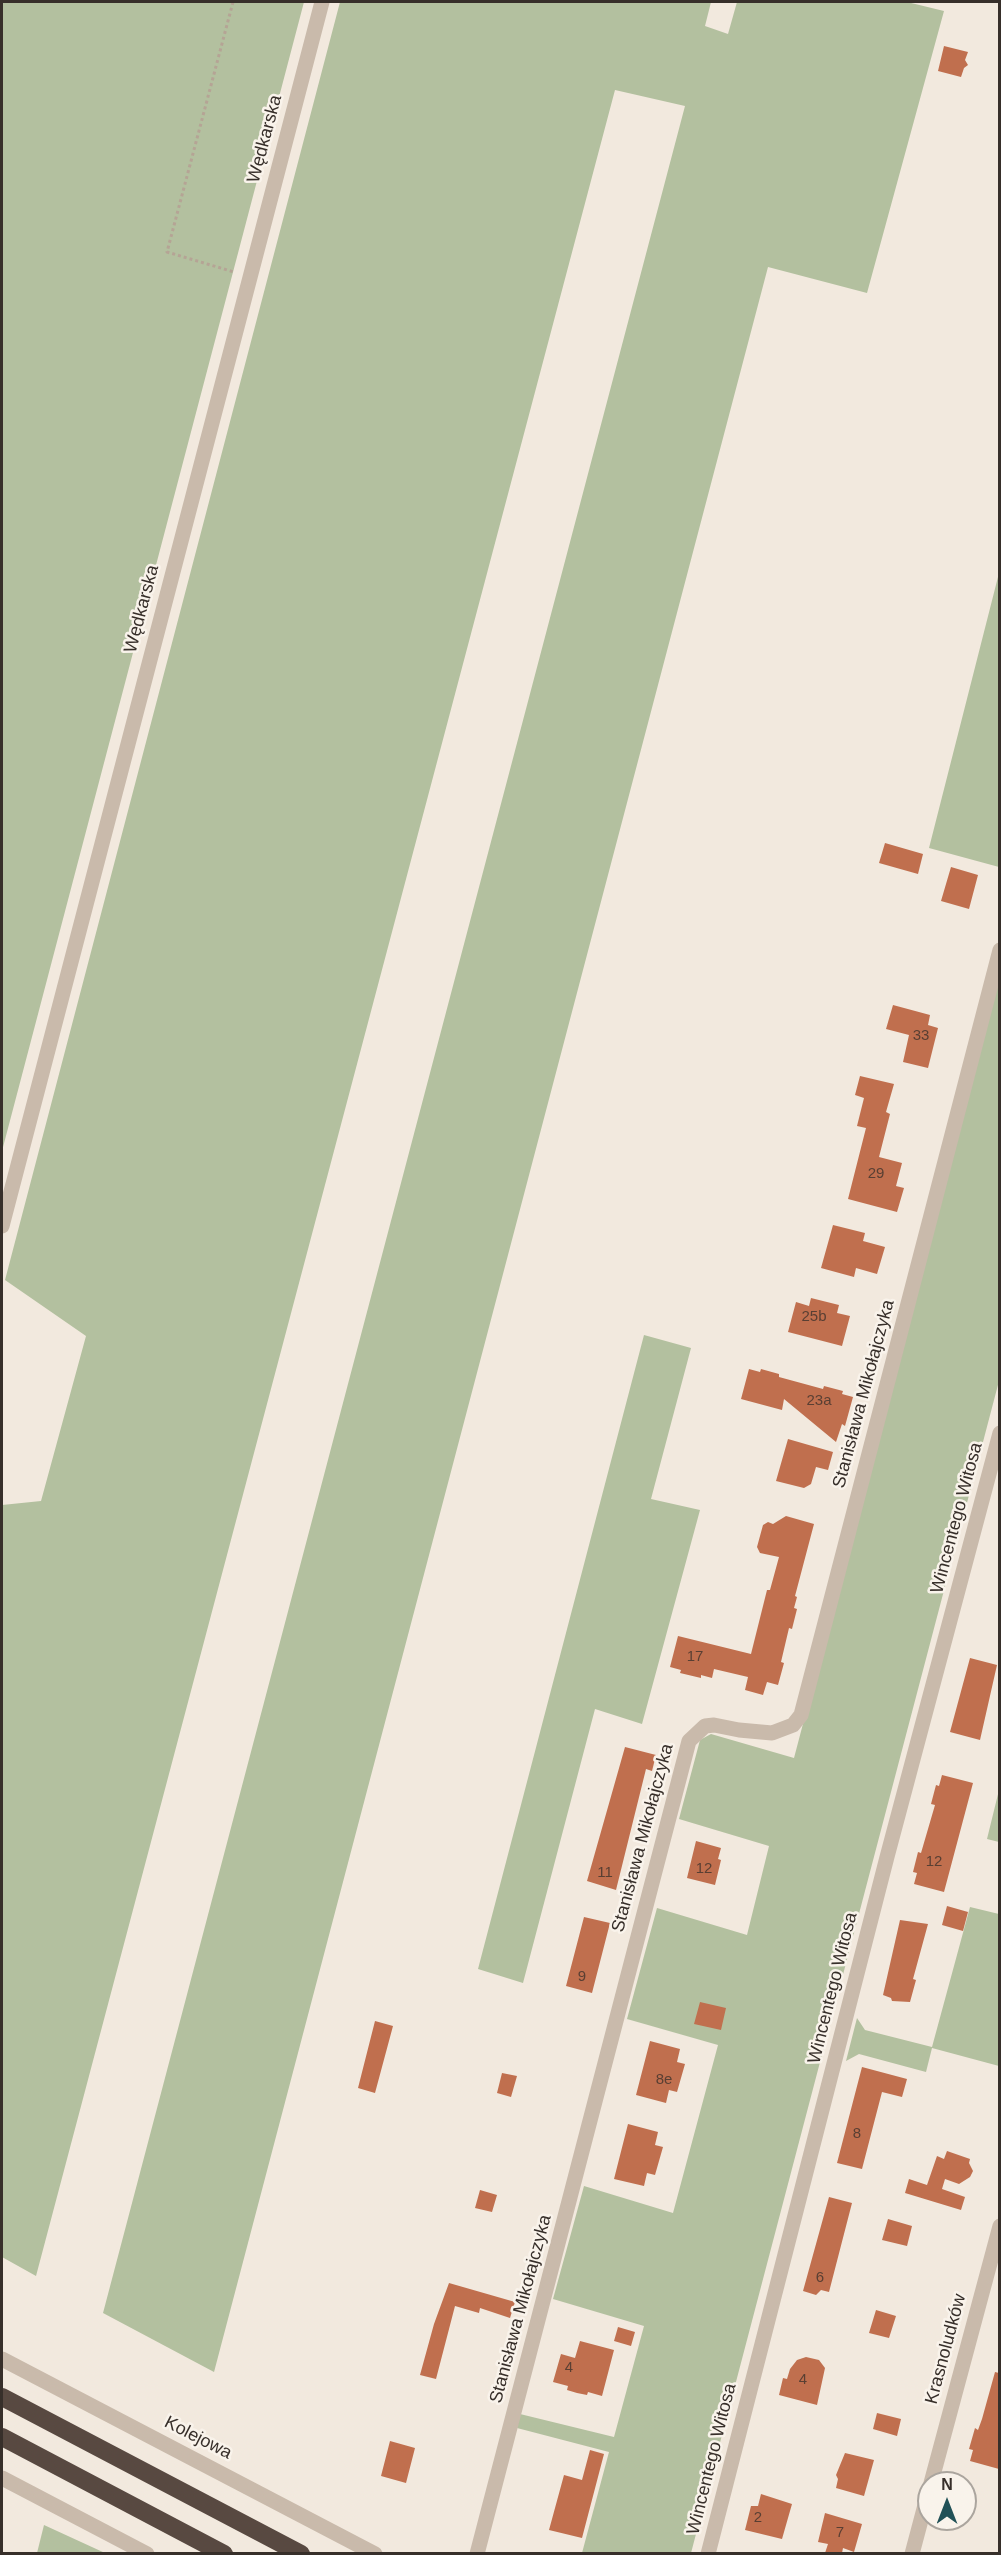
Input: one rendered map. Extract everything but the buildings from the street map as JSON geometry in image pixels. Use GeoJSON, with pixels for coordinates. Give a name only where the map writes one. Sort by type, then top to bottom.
{"type":"FeatureCollection","features":[{"type":"Feature","properties":{"kind":"highway"},"geometry":{"type":"LineString","coordinates":[[2,2397],[301,2553]]}},
{"type":"Feature","properties":{"kind":"highway"},"geometry":{"type":"LineString","coordinates":[[2,2437],[224,2553]]}},
{"type":"Feature","properties":{"kind":"street","name":"Wędkarska"},"geometry":{"type":"LineString","coordinates":[[2,1226],[321,2]]}},
{"type":"Feature","properties":{"kind":"street","name":"Stanisława Mikołajczyka"},"geometry":{"type":"LineString","coordinates":[[477,2553],[689,1741],[705,1726],[714,1725],[740,1731],[772,1733],[794,1725],[801,1715],[999,950]]}},
{"type":"Feature","properties":{"kind":"street","name":"Wincentego Witosa"},"geometry":{"type":"LineString","coordinates":[[708,2553],[999,1433]]}},
{"type":"Feature","properties":{"kind":"street","name":"Krasnoludków"},"geometry":{"type":"LineString","coordinates":[[934,2471],[999,2226]]}},
{"type":"Feature","properties":{"kind":"street","name":"Kolejowa"},"geometry":{"type":"LineString","coordinates":[[2,2359],[375,2553]]}},
{"type":"Feature","properties":{"kind":"street"},"geometry":{"type":"LineString","coordinates":[[2,2478],[147,2553]]}},
{"type":"Feature","properties":{"kind":"street"},"geometry":{"type":"LineString","coordinates":[[912,2553],[918,2531]]}},
{"type":"Feature","properties":{"kind":"path"},"geometry":{"type":"LineString","coordinates":[[233,2],[167,252],[249,277]]}},
{"type":"Feature","properties":{"kind":"green space"},"geometry":{"type":"Polygon","coordinates":[[[2,2],[304,2],[2,1151],[2,2]]]}},
{"type":"Feature","properties":{"kind":"green space"},"geometry":{"type":"Polygon","coordinates":[[[340,2],[711,2],[705,26],[728,34],[737,2],[907,2],[944,11],[867,293],[768,267],[214,2372],[103,2313],[685,106],[615,90],[36,2276],[2,2257],[2,1505],[41,1501],[86,1336],[5,1280],[340,2]]]}},
{"type":"Feature","properties":{"kind":"green space"},"geometry":{"type":"Polygon","coordinates":[[[999,573],[999,867],[929,848],[999,573]]]}},
{"type":"Feature","properties":{"kind":"green space"},"geometry":{"type":"Polygon","coordinates":[[[999,978],[999,1381],[691,2553],[582,2553],[609,2452],[517,2428],[520,2414],[614,2437],[644,2326],[553,2299],[584,2186],[673,2213],[718,2045],[627,2019],[657,1908],[747,1935],[769,1846],[679,1819],[700,1740],[711,1734],[794,1758],[999,978]]]}},
{"type":"Feature","properties":{"kind":"green space"},"geometry":{"type":"Polygon","coordinates":[[[644,1335],[691,1348],[651,1499],[700,1510],[642,1724],[595,1709],[523,1983],[478,1969],[644,1335]]]}},
{"type":"Feature","properties":{"kind":"green space"},"geometry":{"type":"Polygon","coordinates":[[[999,1790],[1000,1842],[987,1839],[999,1790]]]}},
{"type":"Feature","properties":{"kind":"green space"},"geometry":{"type":"Polygon","coordinates":[[[970,1907],[999,1914],[999,2066],[932,2048],[926,2072],[859,2054],[846,2061],[857,2018],[865,2030],[932,2047],[970,1907]]]}},
{"type":"Feature","properties":{"kind":"green space"},"geometry":{"type":"Polygon","coordinates":[[[44,2525],[105,2553],[37,2553],[44,2525]]]}}]}
